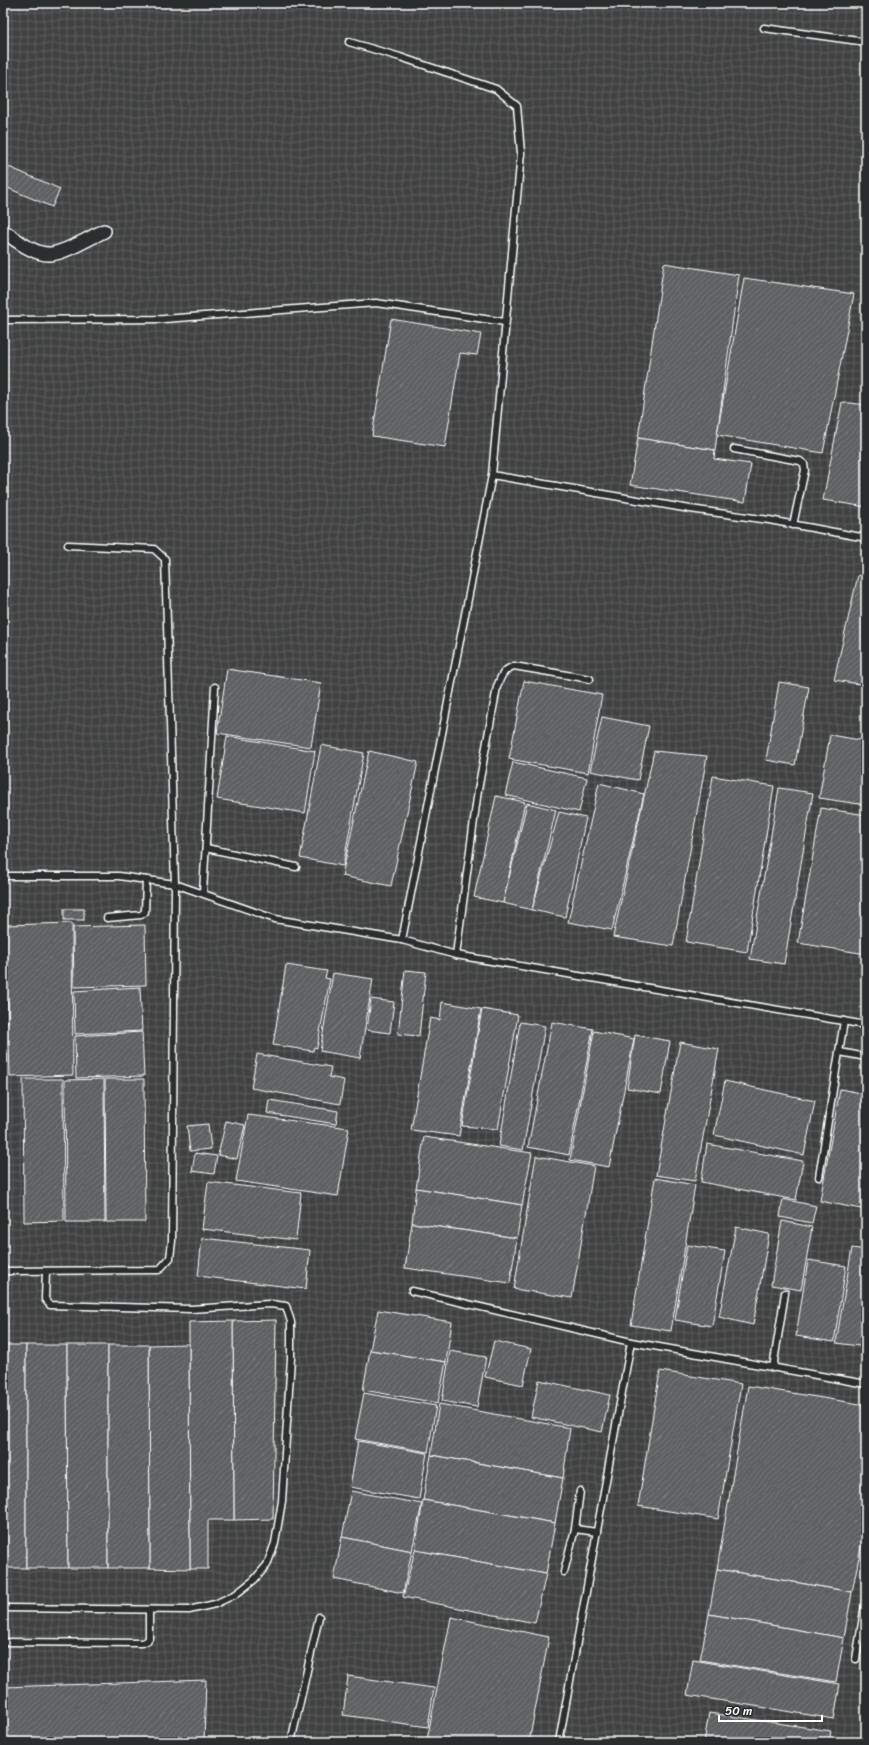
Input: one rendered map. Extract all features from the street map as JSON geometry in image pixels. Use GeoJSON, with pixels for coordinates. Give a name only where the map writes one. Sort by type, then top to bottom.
{"type":"FeatureCollection","features":[{"type":"Feature","properties":{"kind":"street"},"geometry":{"type":"LineString","coordinates":[[3,230],[35,251],[49,254],[59,252],[104,231]]}},
{"type":"Feature","properties":{"kind":"lane"},"geometry":{"type":"LineString","coordinates":[[764,28],[866,42]]}},
{"type":"Feature","properties":{"kind":"lane"},"geometry":{"type":"LineString","coordinates":[[349,42],[400,57],[496,89],[517,106],[521,154],[492,475],[402,940]]}},
{"type":"Feature","properties":{"kind":"lane"},"geometry":{"type":"LineString","coordinates":[[3,320],[164,319],[376,303],[505,322]]}},
{"type":"Feature","properties":{"kind":"lane"},"geometry":{"type":"LineString","coordinates":[[734,449],[800,461],[804,464],[805,470],[793,525]]}},
{"type":"Feature","properties":{"kind":"lane"},"geometry":{"type":"LineString","coordinates":[[492,475],[866,538]]}},
{"type":"Feature","properties":{"kind":"lane"},"geometry":{"type":"LineString","coordinates":[[3,1271],[159,1270],[170,1258],[172,1241],[175,884],[165,559],[154,549],[68,545]]}},
{"type":"Feature","properties":{"kind":"lane"},"geometry":{"type":"LineString","coordinates":[[456,955],[478,790],[500,677],[505,669],[514,666],[590,679]]}},
{"type":"Feature","properties":{"kind":"lane"},"geometry":{"type":"LineString","coordinates":[[203,893],[215,687]]}},
{"type":"Feature","properties":{"kind":"lane"},"geometry":{"type":"LineString","coordinates":[[206,848],[296,867]]}},
{"type":"Feature","properties":{"kind":"lane"},"geometry":{"type":"LineString","coordinates":[[3,876],[119,876],[175,884],[275,919],[402,940],[456,955],[866,1025]]}},
{"type":"Feature","properties":{"kind":"lane"},"geometry":{"type":"LineString","coordinates":[[108,918],[141,915],[145,912],[146,880]]}},
{"type":"Feature","properties":{"kind":"lane"},"geometry":{"type":"LineString","coordinates":[[819,1177],[844,1021]]}},
{"type":"Feature","properties":{"kind":"lane"},"geometry":{"type":"LineString","coordinates":[[840,1052],[866,1057]]}},
{"type":"Feature","properties":{"kind":"lane"},"geometry":{"type":"LineString","coordinates":[[3,1608],[149,1611],[189,1610],[215,1604],[236,1594],[254,1580],[267,1565],[275,1543],[282,1501],[291,1358],[291,1322],[290,1314],[286,1306],[270,1304],[191,1308],[50,1305],[45,1299],[46,1271]]}},
{"type":"Feature","properties":{"kind":"lane"},"geometry":{"type":"LineString","coordinates":[[412,1292],[631,1342],[866,1384]]}},
{"type":"Feature","properties":{"kind":"lane"},"geometry":{"type":"LineString","coordinates":[[773,1368],[785,1294]]}},
{"type":"Feature","properties":{"kind":"lane"},"geometry":{"type":"LineString","coordinates":[[559,1742],[631,1342]]}},
{"type":"Feature","properties":{"kind":"lane"},"geometry":{"type":"LineString","coordinates":[[564,1572],[574,1529],[580,1491]]}},
{"type":"Feature","properties":{"kind":"lane"},"geometry":{"type":"LineString","coordinates":[[574,1529],[597,1532]]}},
{"type":"Feature","properties":{"kind":"lane"},"geometry":{"type":"LineString","coordinates":[[856,1659],[866,1599]]}},
{"type":"Feature","properties":{"kind":"lane"},"geometry":{"type":"LineString","coordinates":[[3,1642],[147,1642],[149,1638],[149,1611]]}},
{"type":"Feature","properties":{"kind":"lane"},"geometry":{"type":"LineString","coordinates":[[291,1742],[319,1617]]}},
{"type":"Feature","properties":{"kind":"shaded area"},"geometry":{"type":"Polygon","coordinates":[[[3,3],[866,3],[866,1742],[3,1742],[3,3]]]}},
{"type":"Feature","properties":{"kind":"building"},"geometry":{"type":"Polygon","coordinates":[[[831,3],[866,3],[866,9],[831,3]]]}},
{"type":"Feature","properties":{"kind":"building"},"geometry":{"type":"Polygon","coordinates":[[[9,167],[60,189],[52,207],[3,186],[3,180],[9,167]]]}},
{"type":"Feature","properties":{"kind":"building"},"geometry":{"type":"Polygon","coordinates":[[[664,263],[739,275],[715,450],[638,438],[664,263]]]}},
{"type":"Feature","properties":{"kind":"building"},"geometry":{"type":"Polygon","coordinates":[[[744,278],[854,294],[823,453],[717,435],[744,278]]]}},
{"type":"Feature","properties":{"kind":"building"},"geometry":{"type":"Polygon","coordinates":[[[391,319],[481,334],[477,355],[460,353],[445,447],[372,436],[391,319]]]}},
{"type":"Feature","properties":{"kind":"building"},"geometry":{"type":"Polygon","coordinates":[[[842,402],[866,405],[866,507],[823,500],[842,402]]]}},
{"type":"Feature","properties":{"kind":"building"},"geometry":{"type":"Polygon","coordinates":[[[638,438],[715,450],[714,459],[751,464],[745,502],[630,485],[638,438]]]}},
{"type":"Feature","properties":{"kind":"building"},"geometry":{"type":"Polygon","coordinates":[[[858,575],[866,577],[866,685],[834,680],[858,575]]]}},
{"type":"Feature","properties":{"kind":"building"},"geometry":{"type":"Polygon","coordinates":[[[227,669],[321,683],[311,747],[217,733],[227,669]]]}},
{"type":"Feature","properties":{"kind":"building"},"geometry":{"type":"Polygon","coordinates":[[[524,681],[602,695],[588,773],[509,759],[524,681]]]}},
{"type":"Feature","properties":{"kind":"building"},"geometry":{"type":"Polygon","coordinates":[[[779,682],[809,687],[795,765],[766,760],[779,682]]]}},
{"type":"Feature","properties":{"kind":"building"},"geometry":{"type":"Polygon","coordinates":[[[602,717],[649,726],[638,780],[590,771],[602,717]]]}},
{"type":"Feature","properties":{"kind":"building"},"geometry":{"type":"Polygon","coordinates":[[[830,735],[866,741],[866,805],[819,798],[830,735]]]}},
{"type":"Feature","properties":{"kind":"building"},"geometry":{"type":"Polygon","coordinates":[[[227,736],[315,751],[305,813],[217,799],[227,736]]]}},
{"type":"Feature","properties":{"kind":"building"},"geometry":{"type":"Polygon","coordinates":[[[321,745],[364,753],[343,866],[300,858],[321,745]]]}},
{"type":"Feature","properties":{"kind":"building"},"geometry":{"type":"Polygon","coordinates":[[[369,751],[418,762],[391,886],[342,876],[369,751]]]}},
{"type":"Feature","properties":{"kind":"building"},"geometry":{"type":"Polygon","coordinates":[[[654,751],[707,756],[673,946],[613,937],[654,751]]]}},
{"type":"Feature","properties":{"kind":"building"},"geometry":{"type":"Polygon","coordinates":[[[513,762],[587,778],[579,812],[505,795],[513,762]]]}},
{"type":"Feature","properties":{"kind":"building"},"geometry":{"type":"Polygon","coordinates":[[[713,776],[774,786],[747,952],[686,942],[713,776]]]}},
{"type":"Feature","properties":{"kind":"building"},"geometry":{"type":"Polygon","coordinates":[[[599,783],[644,794],[612,930],[568,922],[599,783]]]}},
{"type":"Feature","properties":{"kind":"building"},"geometry":{"type":"Polygon","coordinates":[[[779,788],[813,793],[784,964],[750,959],[779,788]]]}},
{"type":"Feature","properties":{"kind":"building"},"geometry":{"type":"Polygon","coordinates":[[[496,796],[525,802],[503,903],[474,897],[496,796]]]}},
{"type":"Feature","properties":{"kind":"building"},"geometry":{"type":"Polygon","coordinates":[[[527,803],[556,810],[532,910],[503,903],[527,803]]]}},
{"type":"Feature","properties":{"kind":"building"},"geometry":{"type":"Polygon","coordinates":[[[821,808],[866,815],[866,954],[798,943],[821,808]]]}},
{"type":"Feature","properties":{"kind":"building"},"geometry":{"type":"Polygon","coordinates":[[[559,812],[586,818],[565,917],[532,910],[559,812]]]}},
{"type":"Feature","properties":{"kind":"building"},"geometry":{"type":"Polygon","coordinates":[[[64,909],[84,909],[84,920],[64,920],[64,909]]]}},
{"type":"Feature","properties":{"kind":"building"},"geometry":{"type":"Polygon","coordinates":[[[72,923],[73,1075],[10,1077],[9,1040],[4,1041],[3,1022],[8,1022],[8,1002],[4,1002],[4,986],[7,986],[7,964],[3,964],[3,948],[6,948],[6,925],[72,923]]]}},
{"type":"Feature","properties":{"kind":"building"},"geometry":{"type":"Polygon","coordinates":[[[145,925],[146,985],[74,987],[73,927],[145,925]]]}},
{"type":"Feature","properties":{"kind":"building"},"geometry":{"type":"Polygon","coordinates":[[[286,965],[327,971],[325,978],[330,979],[317,1048],[314,1047],[313,1051],[273,1045],[286,965]]]}},
{"type":"Feature","properties":{"kind":"building"},"geometry":{"type":"Polygon","coordinates":[[[405,970],[426,972],[419,1036],[398,1034],[405,970]]]}},
{"type":"Feature","properties":{"kind":"building"},"geometry":{"type":"Polygon","coordinates":[[[333,973],[373,979],[360,1058],[320,1051],[333,973]]]}},
{"type":"Feature","properties":{"kind":"building"},"geometry":{"type":"Polygon","coordinates":[[[140,987],[142,1031],[75,1034],[74,991],[140,987]]]}},
{"type":"Feature","properties":{"kind":"building"},"geometry":{"type":"Polygon","coordinates":[[[371,999],[394,1002],[390,1033],[367,1030],[371,999]]]}},
{"type":"Feature","properties":{"kind":"building"},"geometry":{"type":"Polygon","coordinates":[[[442,1002],[481,1009],[459,1136],[411,1130],[430,1018],[440,1020],[442,1002]]]}},
{"type":"Feature","properties":{"kind":"building"},"geometry":{"type":"Polygon","coordinates":[[[482,1009],[518,1015],[498,1129],[462,1126],[482,1009]]]}},
{"type":"Feature","properties":{"kind":"building"},"geometry":{"type":"Polygon","coordinates":[[[520,1022],[545,1026],[523,1150],[499,1146],[520,1022]]]}},
{"type":"Feature","properties":{"kind":"building"},"geometry":{"type":"Polygon","coordinates":[[[552,1022],[593,1029],[569,1155],[528,1147],[552,1022]]]}},
{"type":"Feature","properties":{"kind":"building"},"geometry":{"type":"Polygon","coordinates":[[[594,1031],[634,1039],[609,1167],[570,1160],[594,1031]]]}},
{"type":"Feature","properties":{"kind":"building"},"geometry":{"type":"Polygon","coordinates":[[[142,1032],[144,1076],[76,1078],[75,1036],[142,1032]]]}},
{"type":"Feature","properties":{"kind":"building"},"geometry":{"type":"Polygon","coordinates":[[[635,1035],[670,1041],[661,1094],[627,1088],[635,1035]]]}},
{"type":"Feature","properties":{"kind":"building"},"geometry":{"type":"Polygon","coordinates":[[[680,1042],[719,1049],[695,1181],[656,1175],[680,1042]]]}},
{"type":"Feature","properties":{"kind":"building"},"geometry":{"type":"Polygon","coordinates":[[[257,1054],[331,1067],[329,1077],[344,1080],[340,1104],[251,1088],[257,1054]]]}},
{"type":"Feature","properties":{"kind":"building"},"geometry":{"type":"Polygon","coordinates":[[[23,1079],[63,1079],[64,1221],[24,1222],[23,1079]]]}},
{"type":"Feature","properties":{"kind":"building"},"geometry":{"type":"Polygon","coordinates":[[[104,1079],[105,1222],[66,1222],[65,1080],[104,1079]]]}},
{"type":"Feature","properties":{"kind":"building"},"geometry":{"type":"Polygon","coordinates":[[[105,1079],[144,1079],[145,1222],[106,1222],[105,1079]]]}},
{"type":"Feature","properties":{"kind":"building"},"geometry":{"type":"Polygon","coordinates":[[[725,1081],[815,1101],[804,1155],[714,1135],[725,1081]]]}},
{"type":"Feature","properties":{"kind":"building"},"geometry":{"type":"Polygon","coordinates":[[[840,1089],[866,1094],[866,1210],[820,1201],[840,1089]]]}},
{"type":"Feature","properties":{"kind":"building"},"geometry":{"type":"Polygon","coordinates":[[[269,1100],[338,1111],[336,1124],[267,1113],[269,1100]]]}},
{"type":"Feature","properties":{"kind":"building"},"geometry":{"type":"Polygon","coordinates":[[[248,1115],[349,1128],[338,1196],[236,1181],[248,1115]]]}},
{"type":"Feature","properties":{"kind":"building"},"geometry":{"type":"Polygon","coordinates":[[[226,1121],[245,1125],[237,1159],[218,1155],[226,1121]]]}},
{"type":"Feature","properties":{"kind":"building"},"geometry":{"type":"Polygon","coordinates":[[[208,1124],[211,1149],[190,1151],[187,1126],[208,1124]]]}},
{"type":"Feature","properties":{"kind":"building"},"geometry":{"type":"Polygon","coordinates":[[[424,1137],[532,1153],[522,1205],[416,1188],[424,1137]]]}},
{"type":"Feature","properties":{"kind":"building"},"geometry":{"type":"Polygon","coordinates":[[[707,1144],[803,1161],[796,1200],[701,1182],[707,1144]]]}},
{"type":"Feature","properties":{"kind":"building"},"geometry":{"type":"Polygon","coordinates":[[[195,1153],[217,1156],[214,1174],[192,1171],[195,1153]]]}},
{"type":"Feature","properties":{"kind":"building"},"geometry":{"type":"Polygon","coordinates":[[[536,1156],[594,1166],[572,1298],[514,1289],[536,1156]]]}},
{"type":"Feature","properties":{"kind":"building"},"geometry":{"type":"Polygon","coordinates":[[[655,1178],[695,1185],[671,1331],[631,1325],[655,1178]]]}},
{"type":"Feature","properties":{"kind":"building"},"geometry":{"type":"Polygon","coordinates":[[[208,1182],[301,1193],[296,1240],[202,1229],[208,1182]]]}},
{"type":"Feature","properties":{"kind":"building"},"geometry":{"type":"Polygon","coordinates":[[[416,1188],[522,1205],[517,1238],[412,1223],[416,1188]]]}},
{"type":"Feature","properties":{"kind":"building"},"geometry":{"type":"Polygon","coordinates":[[[783,1199],[816,1206],[812,1223],[780,1217],[783,1199]]]}},
{"type":"Feature","properties":{"kind":"building"},"geometry":{"type":"Polygon","coordinates":[[[782,1221],[812,1227],[801,1290],[771,1285],[782,1221]]]}},
{"type":"Feature","properties":{"kind":"building"},"geometry":{"type":"Polygon","coordinates":[[[412,1223],[517,1238],[510,1283],[405,1268],[412,1223]]]}},
{"type":"Feature","properties":{"kind":"building"},"geometry":{"type":"Polygon","coordinates":[[[736,1227],[769,1234],[753,1325],[719,1317],[736,1227]]]}},
{"type":"Feature","properties":{"kind":"building"},"geometry":{"type":"Polygon","coordinates":[[[202,1238],[310,1250],[306,1289],[198,1276],[202,1238]]]}},
{"type":"Feature","properties":{"kind":"building"},"geometry":{"type":"Polygon","coordinates":[[[687,1245],[725,1251],[712,1326],[675,1320],[687,1245]]]}},
{"type":"Feature","properties":{"kind":"building"},"geometry":{"type":"Polygon","coordinates":[[[852,1248],[866,1250],[866,1347],[836,1343],[852,1248]]]}},
{"type":"Feature","properties":{"kind":"building"},"geometry":{"type":"Polygon","coordinates":[[[808,1260],[846,1266],[834,1342],[796,1336],[808,1260]]]}},
{"type":"Feature","properties":{"kind":"building"},"geometry":{"type":"Polygon","coordinates":[[[378,1310],[452,1322],[446,1362],[370,1350],[378,1310]]]}},
{"type":"Feature","properties":{"kind":"building"},"geometry":{"type":"Polygon","coordinates":[[[276,1320],[273,1519],[234,1520],[233,1321],[276,1320]]]}},
{"type":"Feature","properties":{"kind":"building"},"geometry":{"type":"Polygon","coordinates":[[[233,1321],[234,1520],[208,1520],[208,1569],[190,1569],[189,1322],[233,1321]]]}},
{"type":"Feature","properties":{"kind":"building"},"geometry":{"type":"Polygon","coordinates":[[[494,1341],[531,1349],[523,1385],[485,1377],[494,1341]]]}},
{"type":"Feature","properties":{"kind":"building"},"geometry":{"type":"Polygon","coordinates":[[[189,1344],[190,1569],[150,1568],[149,1345],[189,1344]]]}},
{"type":"Feature","properties":{"kind":"building"},"geometry":{"type":"Polygon","coordinates":[[[3,1345],[26,1345],[26,1568],[3,1568],[3,1345]]]}},
{"type":"Feature","properties":{"kind":"building"},"geometry":{"type":"Polygon","coordinates":[[[26,1345],[67,1345],[68,1568],[26,1568],[26,1345]]]}},
{"type":"Feature","properties":{"kind":"building"},"geometry":{"type":"Polygon","coordinates":[[[67,1345],[108,1345],[108,1568],[68,1568],[67,1345]]]}},
{"type":"Feature","properties":{"kind":"building"},"geometry":{"type":"Polygon","coordinates":[[[108,1345],[149,1345],[150,1568],[108,1568],[108,1345]]]}},
{"type":"Feature","properties":{"kind":"building"},"geometry":{"type":"Polygon","coordinates":[[[370,1350],[446,1362],[438,1403],[363,1390],[370,1350]]]}},
{"type":"Feature","properties":{"kind":"building"},"geometry":{"type":"Polygon","coordinates":[[[450,1351],[486,1357],[477,1407],[442,1401],[450,1351]]]}},
{"type":"Feature","properties":{"kind":"building"},"geometry":{"type":"Polygon","coordinates":[[[660,1371],[741,1384],[718,1519],[638,1506],[660,1371]]]}},
{"type":"Feature","properties":{"kind":"building"},"geometry":{"type":"Polygon","coordinates":[[[539,1380],[610,1395],[602,1432],[531,1417],[539,1380]]]}},
{"type":"Feature","properties":{"kind":"building"},"geometry":{"type":"Polygon","coordinates":[[[748,1386],[866,1405],[866,1522],[852,1592],[717,1569],[748,1386]]]}},
{"type":"Feature","properties":{"kind":"building"},"geometry":{"type":"Polygon","coordinates":[[[364,1393],[436,1406],[428,1452],[355,1439],[364,1393]]]}},
{"type":"Feature","properties":{"kind":"building"},"geometry":{"type":"Polygon","coordinates":[[[439,1404],[570,1428],[563,1478],[431,1455],[439,1404]]]}},
{"type":"Feature","properties":{"kind":"building"},"geometry":{"type":"Polygon","coordinates":[[[358,1441],[427,1453],[419,1499],[350,1487],[358,1441]]]}},
{"type":"Feature","properties":{"kind":"building"},"geometry":{"type":"Polygon","coordinates":[[[431,1455],[563,1478],[555,1523],[423,1500],[431,1455]]]}},
{"type":"Feature","properties":{"kind":"building"},"geometry":{"type":"Polygon","coordinates":[[[351,1491],[422,1504],[412,1551],[342,1537],[351,1491]]]}},
{"type":"Feature","properties":{"kind":"building"},"geometry":{"type":"Polygon","coordinates":[[[423,1500],[555,1523],[546,1574],[415,1550],[423,1500]]]}},
{"type":"Feature","properties":{"kind":"building"},"geometry":{"type":"Polygon","coordinates":[[[342,1537],[412,1551],[403,1593],[334,1579],[342,1537]]]}},
{"type":"Feature","properties":{"kind":"building"},"geometry":{"type":"Polygon","coordinates":[[[415,1550],[546,1574],[535,1623],[403,1597],[415,1550]]]}},
{"type":"Feature","properties":{"kind":"building"},"geometry":{"type":"Polygon","coordinates":[[[717,1569],[852,1592],[844,1638],[709,1614],[717,1569]]]}},
{"type":"Feature","properties":{"kind":"building"},"geometry":{"type":"Polygon","coordinates":[[[709,1614],[844,1638],[836,1682],[700,1660],[709,1614]]]}},
{"type":"Feature","properties":{"kind":"building"},"geometry":{"type":"Polygon","coordinates":[[[451,1617],[549,1637],[529,1742],[439,1742],[427,1740],[451,1617]]]}},
{"type":"Feature","properties":{"kind":"building"},"geometry":{"type":"Polygon","coordinates":[[[693,1660],[840,1684],[834,1719],[687,1695],[693,1660]]]}},
{"type":"Feature","properties":{"kind":"building"},"geometry":{"type":"Polygon","coordinates":[[[348,1676],[434,1688],[428,1727],[343,1715],[348,1676]]]}},
{"type":"Feature","properties":{"kind":"building"},"geometry":{"type":"Polygon","coordinates":[[[206,1680],[204,1742],[3,1742],[3,1687],[206,1680]]]}},
{"type":"Feature","properties":{"kind":"building"},"geometry":{"type":"Polygon","coordinates":[[[709,1713],[831,1731],[829,1742],[704,1742],[709,1713]]]}}]}
